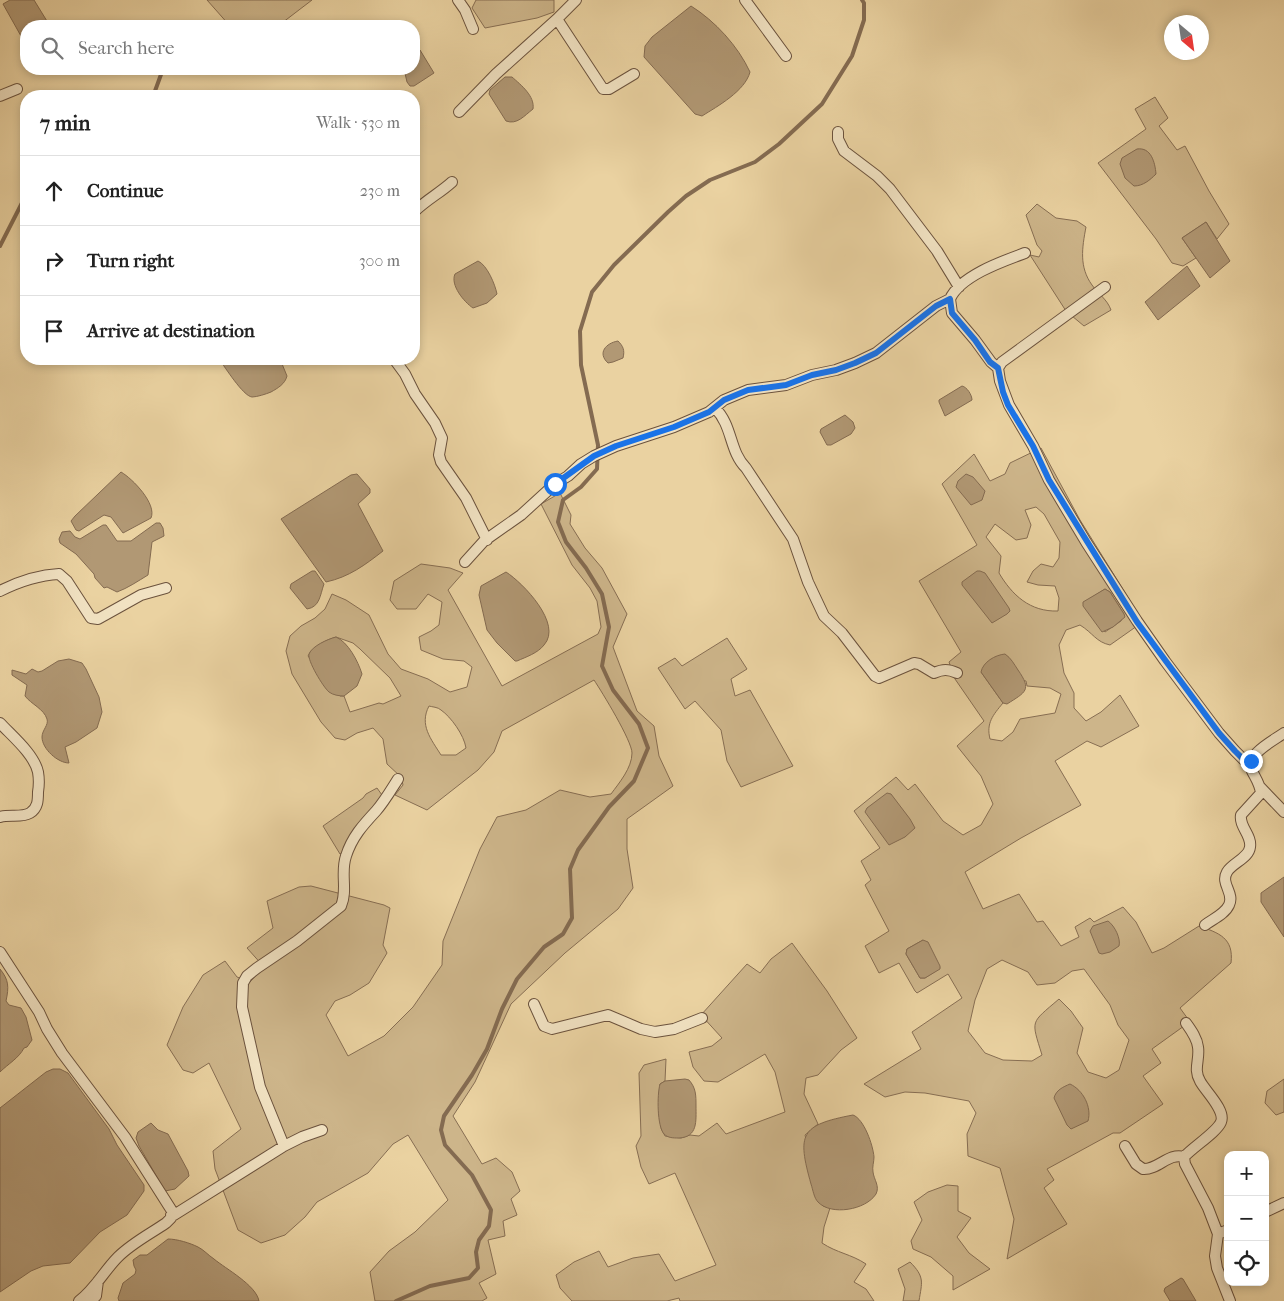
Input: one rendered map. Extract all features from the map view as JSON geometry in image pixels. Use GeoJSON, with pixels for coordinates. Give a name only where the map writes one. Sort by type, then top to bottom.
{"type":"FeatureCollection","features":[{"type":"Feature","properties":{"kind":"street"},"geometry":{"type":"LineString","coordinates":[[458,0],[465,10],[473,29]]}},
{"type":"Feature","properties":{"kind":"street"},"geometry":{"type":"LineString","coordinates":[[459,112],[496,74],[576,0]]}},
{"type":"Feature","properties":{"kind":"street"},"geometry":{"type":"LineString","coordinates":[[745,0],[786,56]]}},
{"type":"Feature","properties":{"kind":"street"},"geometry":{"type":"LineString","coordinates":[[557,19],[604,89],[609,89],[634,74]]}},
{"type":"Feature","properties":{"kind":"street"},"geometry":{"type":"LineString","coordinates":[[0,96],[17,89]]}},
{"type":"Feature","properties":{"kind":"street"},"geometry":{"type":"LineString","coordinates":[[838,132],[838,138],[844,151],[877,176],[890,190],[937,250],[958,287]]}},
{"type":"Feature","properties":{"kind":"street"},"geometry":{"type":"LineString","coordinates":[[420,206],[452,182]]}},
{"type":"Feature","properties":{"kind":"street"},"geometry":{"type":"LineString","coordinates":[[465,562],[486,540],[521,515],[555,484],[594,456],[616,446],[674,427],[709,412],[724,400],[748,390],[786,385],[812,375],[836,370],[855,363],[876,353],[936,306],[950,299],[958,287],[990,268],[1025,253]]}},
{"type":"Feature","properties":{"kind":"street"},"geometry":{"type":"LineString","coordinates":[[998,368],[1002,362],[1105,287]]}},
{"type":"Feature","properties":{"kind":"street"},"geometry":{"type":"LineString","coordinates":[[950,299],[952,313],[975,340],[990,362],[998,368],[1008,405],[1086,542],[1160,654],[1219,733],[1250,766],[1260,787],[1261,794],[1241,815],[1241,823],[1249,838],[1250,848],[1248,852],[1227,870],[1225,881],[1230,894],[1229,905],[1205,925]]}},
{"type":"Feature","properties":{"kind":"street"},"geometry":{"type":"LineString","coordinates":[[398,365],[435,423],[442,438],[439,455],[441,462],[466,498],[486,540]]}},
{"type":"Feature","properties":{"kind":"street"},"geometry":{"type":"LineString","coordinates":[[715,408],[722,415],[727,425],[740,462],[746,468],[793,539],[808,582],[824,616],[842,633],[875,676],[879,678],[914,664],[919,664],[934,673],[942,669],[948,669],[957,673]]}},
{"type":"Feature","properties":{"kind":"street"},"geometry":{"type":"LineString","coordinates":[[0,592],[13,585],[44,575],[59,574],[67,581],[91,618],[98,619],[141,595],[166,588]]}},
{"type":"Feature","properties":{"kind":"street"},"geometry":{"type":"LineString","coordinates":[[0,723],[24,748],[38,772],[38,802],[30,813],[0,817]]}},
{"type":"Feature","properties":{"kind":"street"},"geometry":{"type":"LineString","coordinates":[[1250,766],[1254,756],[1284,733]]}},
{"type":"Feature","properties":{"kind":"street"},"geometry":{"type":"LineString","coordinates":[[284,1146],[260,1087],[242,1007],[243,983],[247,976],[257,968],[297,941],[341,906],[344,898],[343,874],[345,857],[351,843],[361,826],[376,811],[398,779]]}},
{"type":"Feature","properties":{"kind":"street"},"geometry":{"type":"LineString","coordinates":[[1260,787],[1284,812]]}},
{"type":"Feature","properties":{"kind":"street"},"geometry":{"type":"LineString","coordinates":[[0,952],[39,1012],[62,1053],[125,1137],[172,1211],[166,1223],[129,1246],[79,1301]]}},
{"type":"Feature","properties":{"kind":"street"},"geometry":{"type":"LineString","coordinates":[[534,1004],[544,1026],[552,1029],[608,1015],[641,1029],[655,1032],[674,1029],[702,1018]]}},
{"type":"Feature","properties":{"kind":"street"},"geometry":{"type":"LineString","coordinates":[[1184,1157],[1222,1121],[1222,1114],[1200,1082],[1197,1074],[1198,1045],[1186,1023]]}},
{"type":"Feature","properties":{"kind":"street"},"geometry":{"type":"LineString","coordinates":[[171,1216],[284,1146],[322,1130]]}},
{"type":"Feature","properties":{"kind":"street"},"geometry":{"type":"LineString","coordinates":[[1125,1146],[1136,1164],[1143,1169],[1153,1167],[1178,1155],[1184,1157]]}},
{"type":"Feature","properties":{"kind":"street"},"geometry":{"type":"LineString","coordinates":[[1184,1157],[1185,1164],[1223,1232],[1215,1256],[1217,1268],[1230,1301]]}},
{"type":"Feature","properties":{"kind":"street"},"geometry":{"type":"LineString","coordinates":[[1269,1210],[1284,1203]]}},
{"type":"Feature","properties":{"kind":"street"},"geometry":{"type":"LineString","coordinates":[[91,1301],[96,1296],[99,1280]]}},
{"type":"Feature","properties":{"kind":"shaded area"},"geometry":{"type":"Polygon","coordinates":[[[10,0],[34,0],[46,20],[20,20],[20,34],[3,4],[10,0]]]}},
{"type":"Feature","properties":{"kind":"shaded area"},"geometry":{"type":"Polygon","coordinates":[[[207,0],[312,0],[286,20],[225,20],[207,0]]]}},
{"type":"Feature","properties":{"kind":"shaded area"},"geometry":{"type":"Polygon","coordinates":[[[476,0],[554,0],[554,12],[537,18],[485,28],[472,8],[476,0]]]}},
{"type":"Feature","properties":{"kind":"shaded area"},"geometry":{"type":"Polygon","coordinates":[[[691,6],[709,19],[725,35],[739,53],[750,72],[737,92],[702,116],[695,114],[644,57],[645,46],[652,37],[691,6]]]}},
{"type":"Feature","properties":{"kind":"shaded area"},"geometry":{"type":"Polygon","coordinates":[[[420,50],[434,73],[414,86],[410,86],[405,75],[420,75],[420,50]]]}},
{"type":"Feature","properties":{"kind":"shaded area"},"geometry":{"type":"Polygon","coordinates":[[[505,77],[512,77],[527,91],[533,104],[533,109],[514,122],[506,121],[489,94],[490,90],[505,77]]]}},
{"type":"Feature","properties":{"kind":"shaded area"},"geometry":{"type":"Polygon","coordinates":[[[1155,97],[1168,118],[1159,126],[1177,150],[1185,146],[1229,224],[1217,239],[1206,222],[1182,238],[1196,258],[1183,266],[1172,263],[1098,163],[1146,129],[1135,109],[1155,97]]]}},
{"type":"Feature","properties":{"kind":"shaded area"},"geometry":{"type":"Polygon","coordinates":[[[1137,149],[1146,150],[1149,153],[1155,165],[1156,174],[1143,184],[1134,186],[1125,178],[1120,164],[1122,158],[1137,149]]]}},
{"type":"Feature","properties":{"kind":"shaded area"},"geometry":{"type":"Polygon","coordinates":[[[1037,204],[1056,218],[1077,221],[1086,227],[1083,250],[1085,271],[1092,285],[1111,310],[1084,326],[1066,311],[1030,255],[1039,257],[1042,251],[1037,245],[1026,215],[1037,204]]]}},
{"type":"Feature","properties":{"kind":"shaded area"},"geometry":{"type":"Polygon","coordinates":[[[1206,222],[1230,261],[1210,278],[1182,238],[1206,222]]]}},
{"type":"Feature","properties":{"kind":"shaded area"},"geometry":{"type":"Polygon","coordinates":[[[478,261],[487,271],[497,294],[487,303],[473,308],[459,293],[454,283],[454,278],[455,274],[478,261]]]}},
{"type":"Feature","properties":{"kind":"shaded area"},"geometry":{"type":"Polygon","coordinates":[[[1187,266],[1200,286],[1158,320],[1145,302],[1187,266]]]}},
{"type":"Feature","properties":{"kind":"shaded area"},"geometry":{"type":"Polygon","coordinates":[[[618,341],[623,348],[623,358],[608,363],[603,356],[604,349],[618,341]]]}},
{"type":"Feature","properties":{"kind":"shaded area"},"geometry":{"type":"Polygon","coordinates":[[[223,365],[282,365],[287,376],[283,384],[271,392],[262,395],[252,397],[239,387],[223,365]]]}},
{"type":"Feature","properties":{"kind":"shaded area"},"geometry":{"type":"Polygon","coordinates":[[[962,386],[969,392],[972,400],[945,416],[939,400],[962,386]]]}},
{"type":"Feature","properties":{"kind":"shaded area"},"geometry":{"type":"Polygon","coordinates":[[[845,415],[853,422],[855,428],[851,434],[831,445],[827,445],[820,432],[821,429],[845,415]]]}},
{"type":"Feature","properties":{"kind":"shaded area"},"geometry":{"type":"Polygon","coordinates":[[[1041,448],[1080,520],[1142,620],[1137,626],[1110,645],[1105,644],[1080,625],[1066,630],[1059,645],[1064,673],[1074,693],[1074,708],[1086,721],[1101,712],[1120,695],[1139,726],[1101,747],[1087,741],[1055,761],[1081,805],[965,872],[983,909],[1019,894],[1037,922],[1043,921],[1061,946],[1079,937],[1075,927],[1090,918],[1094,922],[1123,907],[1136,922],[1152,953],[1164,948],[1199,926],[1213,931],[1224,938],[1230,948],[1231,963],[1180,1008],[1188,1019],[1184,1026],[1152,1049],[1161,1063],[1143,1076],[1163,1104],[1120,1133],[1113,1133],[1047,1169],[1054,1180],[1044,1188],[1067,1224],[1007,1259],[1014,1219],[1000,1168],[968,1156],[967,1134],[976,1113],[969,1101],[925,1093],[905,1092],[885,1097],[864,1084],[921,1049],[912,1032],[962,998],[948,974],[917,993],[899,963],[879,973],[865,946],[889,931],[865,885],[871,880],[861,861],[880,848],[854,811],[896,777],[908,790],[915,784],[943,821],[963,835],[981,825],[993,804],[981,776],[957,746],[984,721],[955,679],[949,662],[961,652],[919,581],[977,545],[942,484],[974,454],[990,481],[1005,474],[1010,463],[1041,448]],[[1036,507],[1025,510],[1031,525],[1027,538],[1016,540],[995,524],[986,537],[1001,556],[999,573],[1016,595],[1039,609],[1058,611],[1059,598],[1055,586],[1027,582],[1033,571],[1041,564],[1053,567],[1059,558],[1060,542],[1044,514],[1036,507]],[[1105,589],[1083,603],[1105,632],[1121,621],[1124,614],[1110,592],[1105,589]],[[981,672],[1003,703],[991,719],[989,728],[990,739],[1002,741],[1013,732],[1020,719],[1055,713],[1061,694],[1050,688],[1027,686],[1026,681],[981,672]],[[923,940],[907,949],[906,954],[920,978],[925,978],[940,968],[923,940]],[[1002,960],[987,969],[975,1000],[968,1031],[985,1053],[1003,1060],[1032,1061],[1042,1055],[1036,1035],[1036,1023],[1038,1018],[1059,999],[1071,1011],[1083,1028],[1077,1053],[1088,1072],[1106,1078],[1119,1070],[1129,1040],[1118,1025],[1110,1005],[1084,969],[1072,971],[1055,983],[1037,985],[1028,972],[1002,960]]]}},
{"type":"Feature","properties":{"kind":"shaded area"},"geometry":{"type":"Polygon","coordinates":[[[121,472],[143,492],[151,506],[151,518],[123,533],[111,517],[104,515],[79,531],[76,530],[71,521],[121,472]]]}},
{"type":"Feature","properties":{"kind":"shaded area"},"geometry":{"type":"Polygon","coordinates":[[[357,474],[370,489],[370,493],[358,504],[383,551],[349,574],[326,582],[281,519],[351,475],[357,474]]]}},
{"type":"Feature","properties":{"kind":"shaded area"},"geometry":{"type":"Polygon","coordinates":[[[966,474],[973,477],[985,491],[982,500],[971,505],[956,487],[958,481],[966,474]]]}},
{"type":"Feature","properties":{"kind":"shaded area"},"geometry":{"type":"Polygon","coordinates":[[[560,493],[571,515],[570,524],[585,548],[602,568],[627,614],[613,647],[637,711],[654,726],[659,756],[673,786],[627,819],[627,849],[633,888],[618,909],[565,953],[511,1004],[475,1082],[453,1116],[482,1164],[496,1158],[512,1172],[520,1191],[511,1199],[517,1215],[503,1221],[505,1236],[488,1240],[496,1274],[479,1283],[487,1298],[482,1301],[375,1301],[370,1272],[389,1251],[415,1232],[448,1200],[408,1135],[393,1144],[368,1173],[317,1202],[305,1217],[285,1235],[261,1243],[238,1230],[215,1169],[213,1151],[241,1129],[209,1063],[193,1073],[183,1070],[167,1045],[183,1007],[203,975],[225,961],[237,977],[250,982],[264,967],[247,948],[273,928],[267,901],[299,887],[311,886],[390,908],[383,945],[387,953],[369,983],[350,995],[335,1001],[326,1015],[348,1056],[384,1036],[413,1007],[442,965],[443,941],[480,849],[497,817],[526,810],[560,790],[590,797],[611,794],[621,780],[630,764],[631,747],[616,716],[594,680],[502,731],[494,752],[478,770],[427,810],[395,795],[403,785],[401,777],[387,764],[383,739],[373,728],[357,733],[345,740],[335,738],[321,722],[292,674],[286,651],[290,636],[325,609],[332,594],[346,600],[369,615],[388,654],[401,669],[428,679],[450,692],[467,687],[472,667],[464,661],[443,659],[421,650],[419,637],[439,625],[442,602],[428,594],[416,609],[397,609],[390,600],[394,581],[421,564],[450,568],[463,573],[448,590],[502,686],[598,634],[601,627],[597,601],[590,588],[572,565],[541,504],[560,493]],[[336,637],[320,644],[308,656],[340,696],[344,696],[350,712],[379,703],[383,704],[401,696],[390,678],[360,649],[353,643],[336,637]],[[429,706],[425,719],[426,726],[430,737],[441,755],[456,755],[466,748],[460,732],[449,717],[440,709],[429,706]]]}},
{"type":"Feature","properties":{"kind":"shaded area"},"geometry":{"type":"Polygon","coordinates":[[[156,523],[160,523],[164,536],[152,542],[148,575],[117,592],[107,587],[104,588],[76,554],[60,543],[59,539],[62,532],[70,531],[75,537],[80,539],[106,525],[117,541],[131,541],[156,523]]]}},
{"type":"Feature","properties":{"kind":"shaded area"},"geometry":{"type":"Polygon","coordinates":[[[315,571],[324,584],[315,606],[307,609],[290,588],[291,584],[315,571]]]}},
{"type":"Feature","properties":{"kind":"shaded area"},"geometry":{"type":"Polygon","coordinates":[[[977,571],[985,573],[1010,611],[992,623],[962,585],[962,582],[977,571]]]}},
{"type":"Feature","properties":{"kind":"shaded area"},"geometry":{"type":"Polygon","coordinates":[[[506,572],[531,594],[545,616],[548,626],[549,636],[544,645],[539,650],[517,661],[497,643],[487,630],[479,595],[481,586],[506,572]]]}},
{"type":"Feature","properties":{"kind":"shaded area"},"geometry":{"type":"Polygon","coordinates":[[[1105,589],[1110,592],[1125,617],[1113,627],[1102,632],[1083,606],[1083,602],[1105,589]]]}},
{"type":"Feature","properties":{"kind":"shaded area"},"geometry":{"type":"Polygon","coordinates":[[[336,637],[345,643],[352,652],[362,674],[357,686],[344,696],[332,694],[326,689],[309,657],[311,651],[317,646],[336,637]]]}},
{"type":"Feature","properties":{"kind":"shaded area"},"geometry":{"type":"Polygon","coordinates":[[[727,638],[747,669],[731,679],[735,696],[750,690],[793,766],[741,787],[727,761],[721,730],[695,701],[685,709],[658,668],[675,658],[682,666],[727,638]]]}},
{"type":"Feature","properties":{"kind":"shaded area"},"geometry":{"type":"Polygon","coordinates":[[[1005,654],[1012,661],[1026,686],[1023,693],[1007,704],[1003,703],[981,672],[984,665],[990,660],[1005,654]]]}},
{"type":"Feature","properties":{"kind":"shaded area"},"geometry":{"type":"Polygon","coordinates":[[[69,659],[82,663],[86,669],[99,697],[102,712],[97,728],[65,747],[69,763],[60,761],[45,746],[42,737],[47,719],[43,712],[25,696],[27,685],[12,675],[12,670],[26,674],[32,669],[38,672],[58,661],[69,659]]]}},
{"type":"Feature","properties":{"kind":"shaded area"},"geometry":{"type":"Polygon","coordinates":[[[377,788],[382,795],[344,851],[340,854],[323,826],[377,788]]]}},
{"type":"Feature","properties":{"kind":"shaded area"},"geometry":{"type":"Polygon","coordinates":[[[887,793],[891,794],[915,828],[905,837],[889,845],[865,812],[867,808],[887,793]]]}},
{"type":"Feature","properties":{"kind":"shaded area"},"geometry":{"type":"Polygon","coordinates":[[[1284,877],[1284,937],[1261,902],[1261,893],[1284,877]]]}},
{"type":"Feature","properties":{"kind":"shaded area"},"geometry":{"type":"Polygon","coordinates":[[[1108,921],[1117,933],[1119,946],[1110,952],[1102,954],[1099,953],[1090,931],[1093,926],[1108,921]]]}},
{"type":"Feature","properties":{"kind":"shaded area"},"geometry":{"type":"Polygon","coordinates":[[[923,940],[928,942],[940,969],[925,978],[920,978],[906,954],[907,949],[923,940]]]}},
{"type":"Feature","properties":{"kind":"shaded area"},"geometry":{"type":"Polygon","coordinates":[[[792,943],[827,991],[857,1038],[841,1050],[818,1075],[806,1078],[804,1094],[818,1124],[805,1135],[823,1206],[830,1208],[824,1227],[822,1243],[866,1264],[854,1282],[866,1289],[874,1301],[680,1301],[679,1298],[667,1301],[572,1301],[560,1288],[556,1275],[574,1262],[599,1251],[608,1267],[633,1258],[659,1254],[675,1281],[716,1265],[675,1173],[649,1184],[641,1167],[636,1146],[641,1136],[639,1073],[644,1065],[666,1059],[665,1081],[660,1084],[661,1128],[665,1136],[681,1138],[690,1135],[699,1136],[717,1123],[726,1134],[785,1112],[775,1072],[765,1054],[718,1082],[704,1081],[693,1067],[689,1052],[712,1046],[722,1038],[701,1015],[747,964],[760,973],[771,959],[792,943]]]}},
{"type":"Feature","properties":{"kind":"shaded area"},"geometry":{"type":"Polygon","coordinates":[[[0,969],[8,984],[6,1001],[9,1005],[21,1008],[26,1017],[32,1040],[0,1072],[0,969]]]}},
{"type":"Feature","properties":{"kind":"shaded area"},"geometry":{"type":"Polygon","coordinates":[[[60,1069],[68,1073],[109,1129],[117,1145],[144,1185],[144,1191],[127,1215],[100,1232],[70,1263],[43,1266],[31,1271],[0,1292],[0,1108],[46,1072],[60,1069]]]}},
{"type":"Feature","properties":{"kind":"shaded area"},"geometry":{"type":"Polygon","coordinates":[[[1284,1079],[1284,1112],[1276,1115],[1265,1103],[1267,1091],[1284,1079]]]}},
{"type":"Feature","properties":{"kind":"shaded area"},"geometry":{"type":"Polygon","coordinates":[[[689,1080],[695,1092],[695,1127],[690,1135],[685,1137],[667,1136],[662,1130],[659,1118],[660,1084],[665,1081],[689,1080]]]}},
{"type":"Feature","properties":{"kind":"shaded area"},"geometry":{"type":"Polygon","coordinates":[[[1070,1084],[1079,1090],[1089,1110],[1088,1121],[1071,1129],[1067,1125],[1054,1098],[1058,1091],[1070,1084]]]}},
{"type":"Feature","properties":{"kind":"shaded area"},"geometry":{"type":"Polygon","coordinates":[[[853,1115],[861,1122],[870,1139],[874,1157],[873,1170],[877,1191],[871,1200],[865,1204],[848,1209],[831,1209],[818,1202],[815,1196],[804,1154],[804,1143],[807,1134],[813,1128],[822,1123],[853,1115]]]}},
{"type":"Feature","properties":{"kind":"shaded area"},"geometry":{"type":"Polygon","coordinates":[[[151,1123],[158,1130],[168,1134],[188,1171],[189,1176],[175,1189],[165,1191],[136,1138],[138,1132],[151,1123]]]}},
{"type":"Feature","properties":{"kind":"shaded area"},"geometry":{"type":"Polygon","coordinates":[[[947,1185],[958,1186],[958,1211],[971,1218],[957,1237],[969,1253],[990,1269],[953,1290],[953,1276],[931,1257],[913,1249],[911,1241],[922,1220],[914,1202],[928,1192],[947,1185]]]}},
{"type":"Feature","properties":{"kind":"shaded area"},"geometry":{"type":"Polygon","coordinates":[[[168,1239],[187,1243],[202,1250],[247,1283],[257,1295],[259,1301],[119,1301],[118,1298],[123,1283],[135,1274],[136,1270],[133,1260],[140,1255],[147,1255],[168,1239]]]}},
{"type":"Feature","properties":{"kind":"shaded area"},"geometry":{"type":"Polygon","coordinates":[[[910,1262],[918,1272],[921,1280],[919,1301],[903,1301],[905,1289],[898,1269],[910,1262]]]}},
{"type":"Feature","properties":{"kind":"shaded area"},"geometry":{"type":"Polygon","coordinates":[[[1181,1278],[1196,1301],[1170,1301],[1164,1291],[1165,1288],[1181,1278]]]}},
{"type":"Feature","properties":{"kind":"waterway"},"geometry":{"type":"LineString","coordinates":[[396,1301],[430,1286],[469,1278],[478,1268],[476,1252],[479,1240],[489,1226],[491,1210],[472,1175],[445,1145],[441,1130],[444,1116],[487,1049],[502,1009],[517,979],[544,947],[563,934],[572,918],[570,869],[578,850],[609,807],[634,781],[648,748],[639,724],[613,690],[602,666],[609,627],[602,594],[586,568],[566,542],[558,522],[563,500],[581,487],[597,469],[598,445],[581,365],[580,331],[592,292],[614,265],[686,196],[710,180],[755,162],[779,144],[822,104],[852,56],[864,20],[864,3],[862,0]]}},
{"type":"Feature","properties":{"kind":"waterway"},"geometry":{"type":"LineString","coordinates":[[155,90],[161,75]]}},
{"type":"Feature","properties":{"kind":"waterway"},"geometry":{"type":"LineString","coordinates":[[0,246],[20,207]]}},
{"type":"Feature","properties":{"kind":"route"},"geometry":{"type":"LineString","coordinates":[[555,484],[594,456],[616,446],[674,427],[709,412],[724,400],[748,390],[759,387],[786,385],[812,375],[836,370],[855,363],[876,353],[936,306],[950,299],[952,313],[975,340],[990,362],[998,368],[1008,405],[1033,446],[1049,480],[1137,622],[1219,733],[1250,766],[1251,761]]}}]}
